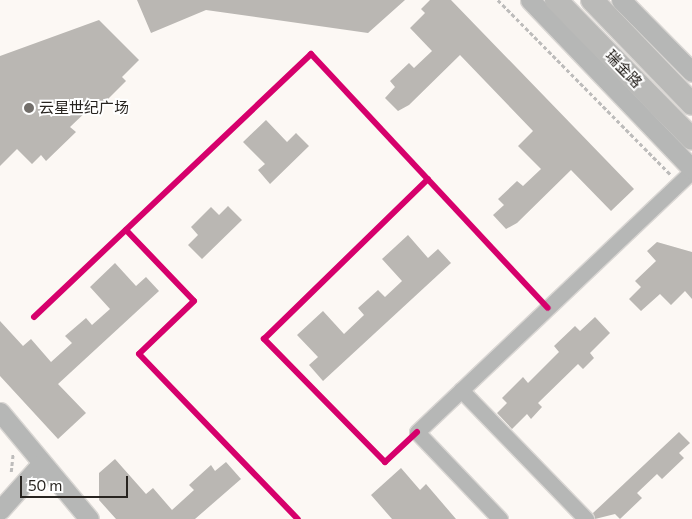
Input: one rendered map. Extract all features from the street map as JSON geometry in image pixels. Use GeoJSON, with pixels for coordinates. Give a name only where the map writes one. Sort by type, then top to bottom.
{"type":"FeatureCollection","features":[{"type":"Feature","properties":{"kind":"main road","name":"瑞金路"},"geometry":{"type":"LineString","coordinates":[[556,0],[692,139]]}},
{"type":"Feature","properties":{"kind":"main road","name":"瑞金路"},"geometry":{"type":"LineString","coordinates":[[592,0],[692,104]]}},
{"type":"Feature","properties":{"kind":"street"},"geometry":{"type":"LineString","coordinates":[[500,519],[417,432],[680,184],[692,170],[530,0]]}},
{"type":"Feature","properties":{"kind":"street"},"geometry":{"type":"LineString","coordinates":[[621,0],[692,72]]}},
{"type":"Feature","properties":{"kind":"street"},"geometry":{"type":"LineString","coordinates":[[461,390],[586,519]]}},
{"type":"Feature","properties":{"kind":"street"},"geometry":{"type":"LineString","coordinates":[[0,412],[89,519]]}},
{"type":"Feature","properties":{"kind":"street"},"geometry":{"type":"LineString","coordinates":[[0,510],[42,463]]}},
{"type":"Feature","properties":{"kind":"path"},"geometry":{"type":"LineString","coordinates":[[498,0],[680,184]]}},
{"type":"Feature","properties":{"kind":"path"},"geometry":{"type":"LineString","coordinates":[[8,479],[12,449]]}},
{"type":"Feature","properties":{"kind":"building"},"geometry":{"type":"Polygon","coordinates":[[[137,0],[405,0],[368,33],[206,10],[151,33],[137,0]]]}},
{"type":"Feature","properties":{"kind":"building"},"geometry":{"type":"Polygon","coordinates":[[[430,0],[451,0],[634,189],[611,211],[571,170],[517,223],[506,229],[493,215],[504,205],[498,199],[517,181],[523,186],[541,169],[518,146],[533,131],[460,55],[409,105],[398,111],[385,98],[395,87],[390,81],[409,63],[414,68],[432,51],[410,28],[425,13],[421,9],[430,0]]]}},
{"type":"Feature","properties":{"kind":"building","name":"云星世纪广场"},"geometry":{"type":"Polygon","coordinates":[[[99,20],[139,60],[122,77],[126,81],[97,110],[92,106],[70,127],[76,132],[46,161],[41,155],[32,164],[17,149],[0,166],[0,56],[99,20]]]}},
{"type":"Feature","properties":{"kind":"building"},"geometry":{"type":"Polygon","coordinates":[[[266,120],[287,142],[296,133],[309,146],[270,184],[258,170],[265,164],[243,142],[266,120]]]}},
{"type":"Feature","properties":{"kind":"building"},"geometry":{"type":"Polygon","coordinates":[[[228,206],[242,220],[202,259],[188,245],[198,235],[191,227],[211,207],[219,215],[228,206]]]}},
{"type":"Feature","properties":{"kind":"building"},"geometry":{"type":"Polygon","coordinates":[[[408,235],[428,258],[438,249],[451,263],[323,381],[309,365],[318,357],[297,335],[323,311],[344,334],[364,315],[358,308],[378,290],[385,297],[402,281],[382,259],[408,235]]]}},
{"type":"Feature","properties":{"kind":"building"},"geometry":{"type":"Polygon","coordinates":[[[657,242],[692,252],[692,299],[685,291],[671,305],[660,294],[641,311],[629,299],[641,287],[635,281],[656,261],[647,251],[657,242]]]}},
{"type":"Feature","properties":{"kind":"building"},"geometry":{"type":"Polygon","coordinates":[[[115,263],[136,286],[146,277],[159,291],[58,384],[86,413],[58,439],[0,376],[0,321],[23,346],[31,339],[51,362],[72,343],[65,336],[86,318],[92,325],[110,309],[90,287],[115,263]]]}},
{"type":"Feature","properties":{"kind":"building"},"geometry":{"type":"Polygon","coordinates":[[[595,317],[610,333],[590,353],[594,358],[583,369],[578,364],[538,403],[542,407],[531,419],[527,414],[512,429],[497,413],[507,403],[502,398],[523,377],[528,383],[559,352],[554,346],[575,326],[580,331],[595,317]]]}},
{"type":"Feature","properties":{"kind":"building"},"geometry":{"type":"Polygon","coordinates":[[[679,432],[690,443],[679,453],[684,458],[662,479],[657,474],[637,493],[642,498],[620,519],[615,514],[595,519],[593,513],[679,432]]]}},
{"type":"Feature","properties":{"kind":"building"},"geometry":{"type":"Polygon","coordinates":[[[115,459],[146,494],[153,488],[172,510],[194,490],[189,485],[211,465],[215,471],[226,462],[241,479],[195,519],[116,519],[99,500],[99,473],[115,459]]]}},
{"type":"Feature","properties":{"kind":"building"},"geometry":{"type":"Polygon","coordinates":[[[401,468],[420,490],[426,484],[456,519],[392,519],[371,495],[401,468]]]}},
{"type":"Feature","properties":{"kind":"cycle path"},"geometry":{"type":"LineString","coordinates":[[34,317],[311,54],[548,308]]}},
{"type":"Feature","properties":{"kind":"cycle path"},"geometry":{"type":"LineString","coordinates":[[417,432],[385,462],[264,339],[428,179]]}},
{"type":"Feature","properties":{"kind":"cycle path"},"geometry":{"type":"LineString","coordinates":[[126,230],[194,301],[139,354],[298,519]]}},
{"type":"Feature","properties":{"kind":"place","name":"云星世纪广场"},"geometry":{"type":"Point","coordinates":[29,108]}}]}
